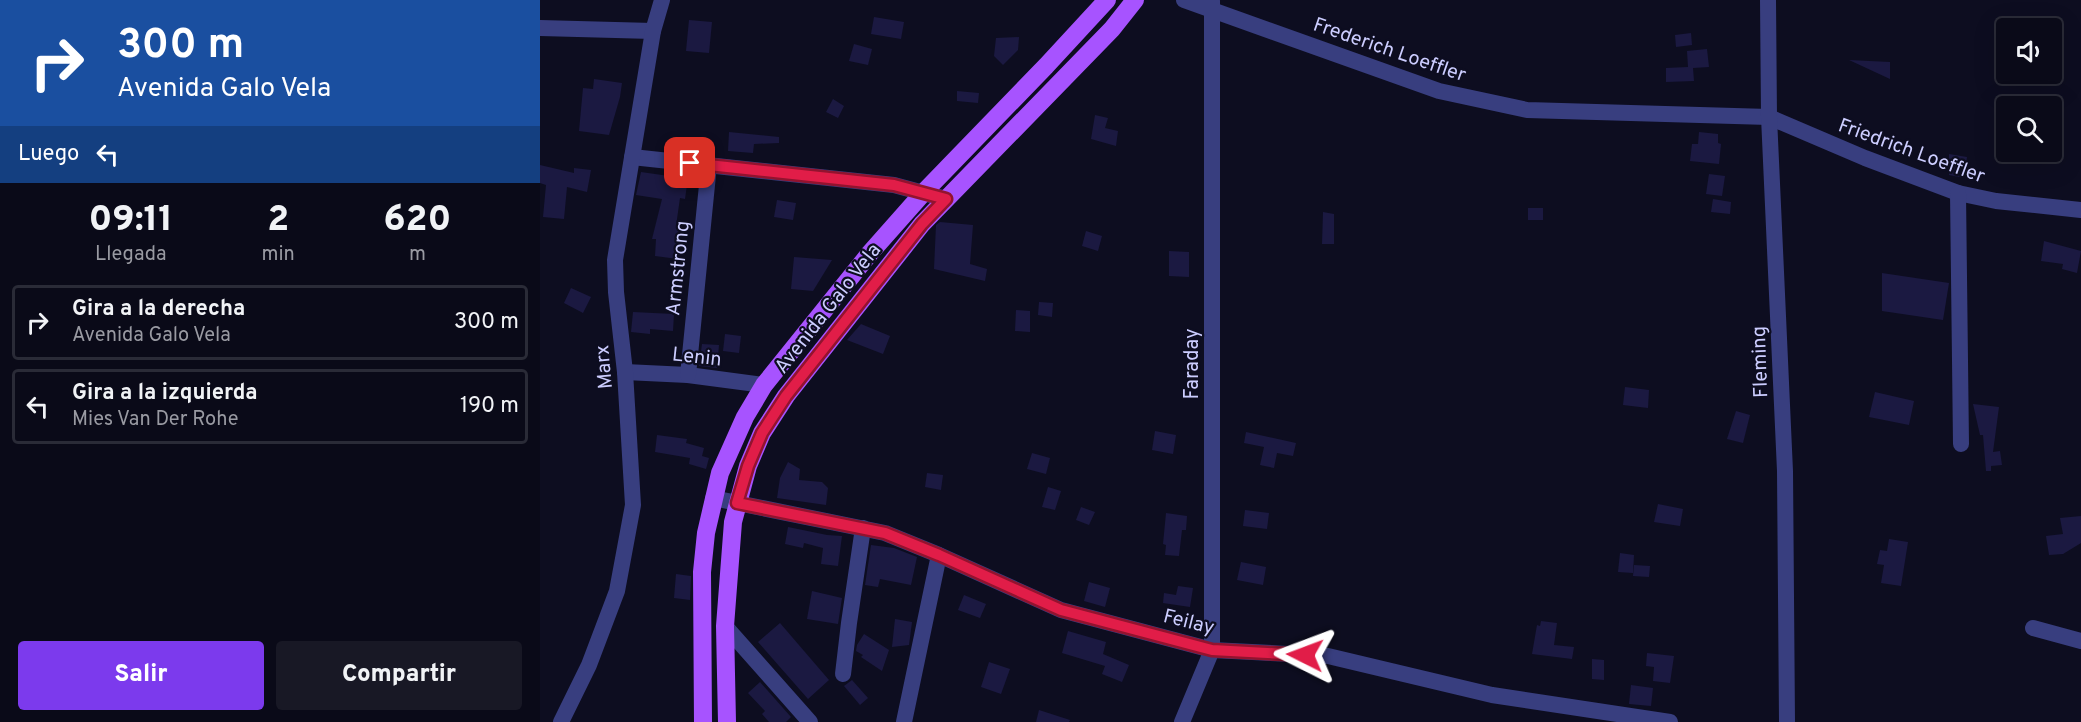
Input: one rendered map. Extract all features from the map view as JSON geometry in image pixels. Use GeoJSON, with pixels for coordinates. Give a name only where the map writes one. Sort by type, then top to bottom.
{"type":"FeatureCollection","features":[{"type":"Feature","properties":{"kind":"main road","name":"Avenida Galo Vela"},"geometry":{"type":"LineString","coordinates":[[703,722],[702,572],[706,533],[713,498],[732,445],[745,417],[764,385],[870,253],[924,192],[1107,0]]}},
{"type":"Feature","properties":{"kind":"main road","name":"Avenida Galo Vela"},"geometry":{"type":"LineString","coordinates":[[727,722],[725,626],[730,551],[737,503],[748,466],[762,433],[786,396],[922,224],[1112,29],[1135,0]]}},
{"type":"Feature","properties":{"kind":"street","name":"Marx"},"geometry":{"type":"LineString","coordinates":[[561,722],[589,665],[617,591],[633,505],[615,260],[654,31],[662,0]]}},
{"type":"Feature","properties":{"kind":"street","name":"Frederich Loeffler"},"geometry":{"type":"LineString","coordinates":[[1184,0],[1212,5],[1439,91],[1527,110],[1769,117]]}},
{"type":"Feature","properties":{"kind":"street","name":"Fleming"},"geometry":{"type":"LineString","coordinates":[[1768,0],[1769,117],[1785,471],[1787,722]]}},
{"type":"Feature","properties":{"kind":"street","name":"Faraday"},"geometry":{"type":"LineString","coordinates":[[1182,722],[1212,650],[1212,5]]}},
{"type":"Feature","properties":{"kind":"street"},"geometry":{"type":"LineString","coordinates":[[540,28],[654,31]]}},
{"type":"Feature","properties":{"kind":"street","name":"Friedrich Loeffler"},"geometry":{"type":"LineString","coordinates":[[1769,117],[1865,158],[1958,193],[1996,201],[2081,210]]}},
{"type":"Feature","properties":{"kind":"street"},"geometry":{"type":"LineString","coordinates":[[632,157],[894,185],[946,199]]}},
{"type":"Feature","properties":{"kind":"street","name":"Armstrong"},"geometry":{"type":"LineString","coordinates":[[688,375],[709,165]]}},
{"type":"Feature","properties":{"kind":"street"},"geometry":{"type":"LineString","coordinates":[[1958,193],[1961,444]]}},
{"type":"Feature","properties":{"kind":"street","name":"Lenin"},"geometry":{"type":"LineString","coordinates":[[625,372],[688,375],[764,385]]}},
{"type":"Feature","properties":{"kind":"street","name":"Feilay"},"geometry":{"type":"LineString","coordinates":[[713,498],[885,533],[1061,610],[1212,650],[1328,656],[1492,695],[1670,722]]}},
{"type":"Feature","properties":{"kind":"street"},"geometry":{"type":"LineString","coordinates":[[843,674],[863,528]]}},
{"type":"Feature","properties":{"kind":"street"},"geometry":{"type":"LineString","coordinates":[[904,722],[939,555]]}},
{"type":"Feature","properties":{"kind":"street"},"geometry":{"type":"LineString","coordinates":[[725,626],[810,722]]}},
{"type":"Feature","properties":{"kind":"street"},"geometry":{"type":"LineString","coordinates":[[2033,628],[2081,641]]}},
{"type":"Feature","properties":{"kind":"building"},"geometry":{"type":"Polygon","coordinates":[[[874,17],[904,22],[901,39],[871,34],[874,17]]]}},
{"type":"Feature","properties":{"kind":"building"},"geometry":{"type":"Polygon","coordinates":[[[689,20],[712,22],[709,53],[686,51],[689,20]]]}},
{"type":"Feature","properties":{"kind":"building"},"geometry":{"type":"Polygon","coordinates":[[[1691,33],[1692,45],[1676,47],[1675,35],[1691,33]]]}},
{"type":"Feature","properties":{"kind":"building"},"geometry":{"type":"Polygon","coordinates":[[[1019,37],[1018,50],[1003,65],[994,56],[996,38],[1019,37]]]}},
{"type":"Feature","properties":{"kind":"building"},"geometry":{"type":"Polygon","coordinates":[[[854,44],[872,49],[868,65],[849,61],[854,44]]]}},
{"type":"Feature","properties":{"kind":"building"},"geometry":{"type":"Polygon","coordinates":[[[1707,49],[1709,67],[1693,68],[1694,81],[1666,82],[1666,68],[1688,67],[1687,51],[1707,49]]]}},
{"type":"Feature","properties":{"kind":"building"},"geometry":{"type":"Polygon","coordinates":[[[1849,60],[1890,62],[1890,79],[1849,60]]]}},
{"type":"Feature","properties":{"kind":"building"},"geometry":{"type":"Polygon","coordinates":[[[594,79],[622,83],[609,135],[579,131],[583,88],[593,89],[594,79]]]}},
{"type":"Feature","properties":{"kind":"building"},"geometry":{"type":"Polygon","coordinates":[[[957,91],[979,93],[978,103],[957,101],[957,91]]]}},
{"type":"Feature","properties":{"kind":"building"},"geometry":{"type":"Polygon","coordinates":[[[833,99],[844,106],[838,118],[826,112],[833,99]]]}},
{"type":"Feature","properties":{"kind":"building"},"geometry":{"type":"Polygon","coordinates":[[[1095,115],[1108,118],[1105,128],[1118,131],[1116,146],[1091,139],[1095,115]]]}},
{"type":"Feature","properties":{"kind":"building"},"geometry":{"type":"Polygon","coordinates":[[[729,132],[779,137],[779,143],[754,144],[753,153],[728,151],[729,132]]]}},
{"type":"Feature","properties":{"kind":"building"},"geometry":{"type":"Polygon","coordinates":[[[1699,132],[1718,134],[1718,143],[1721,144],[1719,164],[1690,161],[1692,144],[1698,144],[1699,132]]]}},
{"type":"Feature","properties":{"kind":"building"},"geometry":{"type":"Polygon","coordinates":[[[1949,154],[1967,157],[1964,178],[1949,175],[1949,154]]]}},
{"type":"Feature","properties":{"kind":"building"},"geometry":{"type":"Polygon","coordinates":[[[540,165],[574,173],[574,168],[591,170],[587,192],[567,187],[564,219],[543,217],[546,185],[540,183],[540,165]]]}},
{"type":"Feature","properties":{"kind":"building"},"geometry":{"type":"Polygon","coordinates":[[[641,172],[683,178],[683,184],[687,185],[685,199],[680,198],[676,226],[682,227],[678,259],[655,256],[656,239],[652,239],[662,199],[636,195],[641,172]]]}},
{"type":"Feature","properties":{"kind":"building"},"geometry":{"type":"Polygon","coordinates":[[[1709,174],[1725,176],[1722,196],[1706,194],[1709,174]]]}},
{"type":"Feature","properties":{"kind":"building"},"geometry":{"type":"Polygon","coordinates":[[[1713,199],[1731,202],[1730,214],[1711,212],[1713,199]]]}},
{"type":"Feature","properties":{"kind":"building"},"geometry":{"type":"Polygon","coordinates":[[[777,200],[796,203],[793,220],[774,217],[777,200]]]}},
{"type":"Feature","properties":{"kind":"building"},"geometry":{"type":"Polygon","coordinates":[[[1528,208],[1543,208],[1543,220],[1528,220],[1528,208]]]}},
{"type":"Feature","properties":{"kind":"building"},"geometry":{"type":"Polygon","coordinates":[[[1323,212],[1334,214],[1334,244],[1322,244],[1323,212]]]}},
{"type":"Feature","properties":{"kind":"building"},"geometry":{"type":"Polygon","coordinates":[[[940,222],[973,225],[970,264],[987,269],[985,281],[934,269],[936,225],[940,222]]]}},
{"type":"Feature","properties":{"kind":"building"},"geometry":{"type":"Polygon","coordinates":[[[1086,231],[1102,236],[1098,251],[1082,246],[1086,231]]]}},
{"type":"Feature","properties":{"kind":"building"},"geometry":{"type":"Polygon","coordinates":[[[2044,241],[2081,251],[2077,273],[2062,269],[2063,264],[2041,261],[2044,241]]]}},
{"type":"Feature","properties":{"kind":"building"},"geometry":{"type":"Polygon","coordinates":[[[1169,251],[1189,252],[1189,277],[1169,276],[1169,251]]]}},
{"type":"Feature","properties":{"kind":"building"},"geometry":{"type":"Polygon","coordinates":[[[794,257],[832,260],[813,291],[791,289],[794,257]]]}},
{"type":"Feature","properties":{"kind":"building"},"geometry":{"type":"Polygon","coordinates":[[[1882,273],[1949,283],[1943,320],[1882,311],[1882,273]]]}},
{"type":"Feature","properties":{"kind":"building"},"geometry":{"type":"Polygon","coordinates":[[[571,288],[591,297],[583,313],[564,303],[571,288]]]}},
{"type":"Feature","properties":{"kind":"building"},"geometry":{"type":"Polygon","coordinates":[[[1039,302],[1053,303],[1052,317],[1038,315],[1039,302]]]}},
{"type":"Feature","properties":{"kind":"building"},"geometry":{"type":"Polygon","coordinates":[[[1016,310],[1030,311],[1030,332],[1015,331],[1016,310]]]}},
{"type":"Feature","properties":{"kind":"building"},"geometry":{"type":"Polygon","coordinates":[[[633,312],[674,314],[673,331],[650,329],[650,334],[631,332],[633,312]]]}},
{"type":"Feature","properties":{"kind":"building"},"geometry":{"type":"Polygon","coordinates":[[[861,324],[890,336],[883,354],[847,340],[861,324]]]}},
{"type":"Feature","properties":{"kind":"building"},"geometry":{"type":"Polygon","coordinates":[[[725,334],[741,336],[739,353],[723,351],[725,334]]]}},
{"type":"Feature","properties":{"kind":"building"},"geometry":{"type":"Polygon","coordinates":[[[702,344],[719,345],[717,368],[699,366],[702,344]]]}},
{"type":"Feature","properties":{"kind":"building"},"geometry":{"type":"Polygon","coordinates":[[[1625,387],[1649,390],[1648,408],[1623,405],[1625,387]]]}},
{"type":"Feature","properties":{"kind":"building"},"geometry":{"type":"Polygon","coordinates":[[[1875,392],[1914,401],[1909,425],[1869,417],[1875,392]]]}},
{"type":"Feature","properties":{"kind":"building"},"geometry":{"type":"Polygon","coordinates":[[[1973,404],[1999,407],[1993,452],[2000,451],[2002,465],[1991,466],[1991,471],[1986,471],[1983,435],[1980,435],[1973,404]]]}},
{"type":"Feature","properties":{"kind":"building"},"geometry":{"type":"Polygon","coordinates":[[[1736,411],[1750,415],[1743,443],[1727,439],[1736,411]]]}},
{"type":"Feature","properties":{"kind":"building"},"geometry":{"type":"Polygon","coordinates":[[[1155,431],[1176,435],[1173,454],[1152,450],[1155,431]]]}},
{"type":"Feature","properties":{"kind":"building"},"geometry":{"type":"Polygon","coordinates":[[[1246,432],[1296,443],[1293,456],[1277,453],[1274,468],[1260,465],[1264,447],[1244,443],[1246,432]]]}},
{"type":"Feature","properties":{"kind":"building"},"geometry":{"type":"Polygon","coordinates":[[[657,435],[687,439],[686,443],[704,448],[702,456],[709,458],[706,469],[689,464],[690,458],[655,452],[657,435]]]}},
{"type":"Feature","properties":{"kind":"building"},"geometry":{"type":"Polygon","coordinates":[[[1032,453],[1050,458],[1046,474],[1027,469],[1032,453]]]}},
{"type":"Feature","properties":{"kind":"building"},"geometry":{"type":"Polygon","coordinates":[[[788,462],[800,469],[799,480],[822,482],[828,488],[826,505],[777,498],[780,478],[788,462]]]}},
{"type":"Feature","properties":{"kind":"building"},"geometry":{"type":"Polygon","coordinates":[[[927,473],[943,475],[941,490],[925,487],[927,473]]]}},
{"type":"Feature","properties":{"kind":"building"},"geometry":{"type":"Polygon","coordinates":[[[1048,487],[1061,491],[1055,510],[1042,507],[1048,487]]]}},
{"type":"Feature","properties":{"kind":"building"},"geometry":{"type":"Polygon","coordinates":[[[1658,504],[1683,509],[1680,526],[1654,522],[1658,504]]]}},
{"type":"Feature","properties":{"kind":"building"},"geometry":{"type":"Polygon","coordinates":[[[1081,507],[1095,512],[1089,525],[1076,520],[1081,507]]]}},
{"type":"Feature","properties":{"kind":"building"},"geometry":{"type":"Polygon","coordinates":[[[1245,510],[1269,513],[1267,529],[1243,526],[1245,510]]]}},
{"type":"Feature","properties":{"kind":"building"},"geometry":{"type":"Polygon","coordinates":[[[1166,513],[1187,516],[1186,530],[1182,530],[1179,556],[1165,555],[1166,545],[1163,544],[1166,513]]]}},
{"type":"Feature","properties":{"kind":"building"},"geometry":{"type":"Polygon","coordinates":[[[2081,516],[2081,543],[2063,554],[2049,555],[2046,536],[2063,534],[2060,518],[2081,516]]]}},
{"type":"Feature","properties":{"kind":"building"},"geometry":{"type":"Polygon","coordinates":[[[788,527],[842,536],[838,566],[821,564],[823,548],[804,543],[803,548],[785,544],[788,527]]]}},
{"type":"Feature","properties":{"kind":"building"},"geometry":{"type":"Polygon","coordinates":[[[1889,539],[1908,542],[1901,586],[1881,583],[1884,565],[1877,564],[1880,550],[1887,551],[1889,539]]]}},
{"type":"Feature","properties":{"kind":"building"},"geometry":{"type":"Polygon","coordinates":[[[871,545],[894,548],[917,557],[911,585],[880,579],[878,587],[865,585],[871,545]]]}},
{"type":"Feature","properties":{"kind":"building"},"geometry":{"type":"Polygon","coordinates":[[[1620,553],[1634,555],[1633,573],[1618,572],[1620,553]]]}},
{"type":"Feature","properties":{"kind":"building"},"geometry":{"type":"Polygon","coordinates":[[[1241,562],[1266,567],[1263,585],[1237,580],[1241,562]]]}},
{"type":"Feature","properties":{"kind":"building"},"geometry":{"type":"Polygon","coordinates":[[[1634,565],[1650,566],[1649,577],[1633,576],[1634,565]]]}},
{"type":"Feature","properties":{"kind":"building"},"geometry":{"type":"Polygon","coordinates":[[[676,574],[691,576],[690,600],[674,598],[676,574]]]}},
{"type":"Feature","properties":{"kind":"building"},"geometry":{"type":"Polygon","coordinates":[[[1089,582],[1110,588],[1105,607],[1084,601],[1089,582]]]}},
{"type":"Feature","properties":{"kind":"building"},"geometry":{"type":"Polygon","coordinates":[[[1178,586],[1193,588],[1190,607],[1163,603],[1164,593],[1176,595],[1178,586]]]}},
{"type":"Feature","properties":{"kind":"building"},"geometry":{"type":"Polygon","coordinates":[[[812,591],[842,598],[838,624],[807,619],[812,591]]]}},
{"type":"Feature","properties":{"kind":"building"},"geometry":{"type":"Polygon","coordinates":[[[964,595],[986,604],[980,618],[958,610],[964,595]]]}},
{"type":"Feature","properties":{"kind":"building"},"geometry":{"type":"Polygon","coordinates":[[[895,619],[912,622],[909,645],[892,647],[895,619]]]}},
{"type":"Feature","properties":{"kind":"building"},"geometry":{"type":"Polygon","coordinates":[[[1541,621],[1557,623],[1554,645],[1574,647],[1572,659],[1532,654],[1537,625],[1540,626],[1541,621]]]}},
{"type":"Feature","properties":{"kind":"building"},"geometry":{"type":"Polygon","coordinates":[[[780,623],[829,680],[808,699],[758,642],[780,623]]]}},
{"type":"Feature","properties":{"kind":"building"},"geometry":{"type":"Polygon","coordinates":[[[1068,631],[1106,642],[1103,654],[1129,665],[1122,682],[1102,674],[1105,666],[1062,653],[1068,631]]]}},
{"type":"Feature","properties":{"kind":"building"},"geometry":{"type":"Polygon","coordinates":[[[864,634],[889,650],[882,671],[856,651],[864,634]]]}},
{"type":"Feature","properties":{"kind":"building"},"geometry":{"type":"Polygon","coordinates":[[[1647,653],[1674,656],[1670,683],[1653,681],[1654,667],[1646,666],[1647,653]]]}},
{"type":"Feature","properties":{"kind":"building"},"geometry":{"type":"Polygon","coordinates":[[[1592,659],[1604,660],[1604,680],[1592,679],[1592,659]]]}},
{"type":"Feature","properties":{"kind":"building"},"geometry":{"type":"Polygon","coordinates":[[[989,662],[1010,669],[1001,694],[981,687],[989,662]]]}},
{"type":"Feature","properties":{"kind":"building"},"geometry":{"type":"Polygon","coordinates":[[[852,680],[868,698],[860,705],[844,686],[852,680]]]}},
{"type":"Feature","properties":{"kind":"building"},"geometry":{"type":"Polygon","coordinates":[[[760,682],[791,717],[786,722],[769,722],[762,714],[765,711],[748,693],[760,682]]]}},
{"type":"Feature","properties":{"kind":"building"},"geometry":{"type":"Polygon","coordinates":[[[1631,685],[1653,688],[1651,706],[1629,704],[1631,685]]]}},
{"type":"Feature","properties":{"kind":"building"},"geometry":{"type":"Polygon","coordinates":[[[1039,710],[1070,720],[1069,722],[1036,722],[1039,710]]]}},
{"type":"Feature","properties":{"kind":"route"},"geometry":{"type":"LineString","coordinates":[[690,163],[894,185],[946,199],[922,224],[786,396],[762,433],[748,466],[737,503],[885,533],[1061,610],[1212,650],[1305,655]]}}]}
